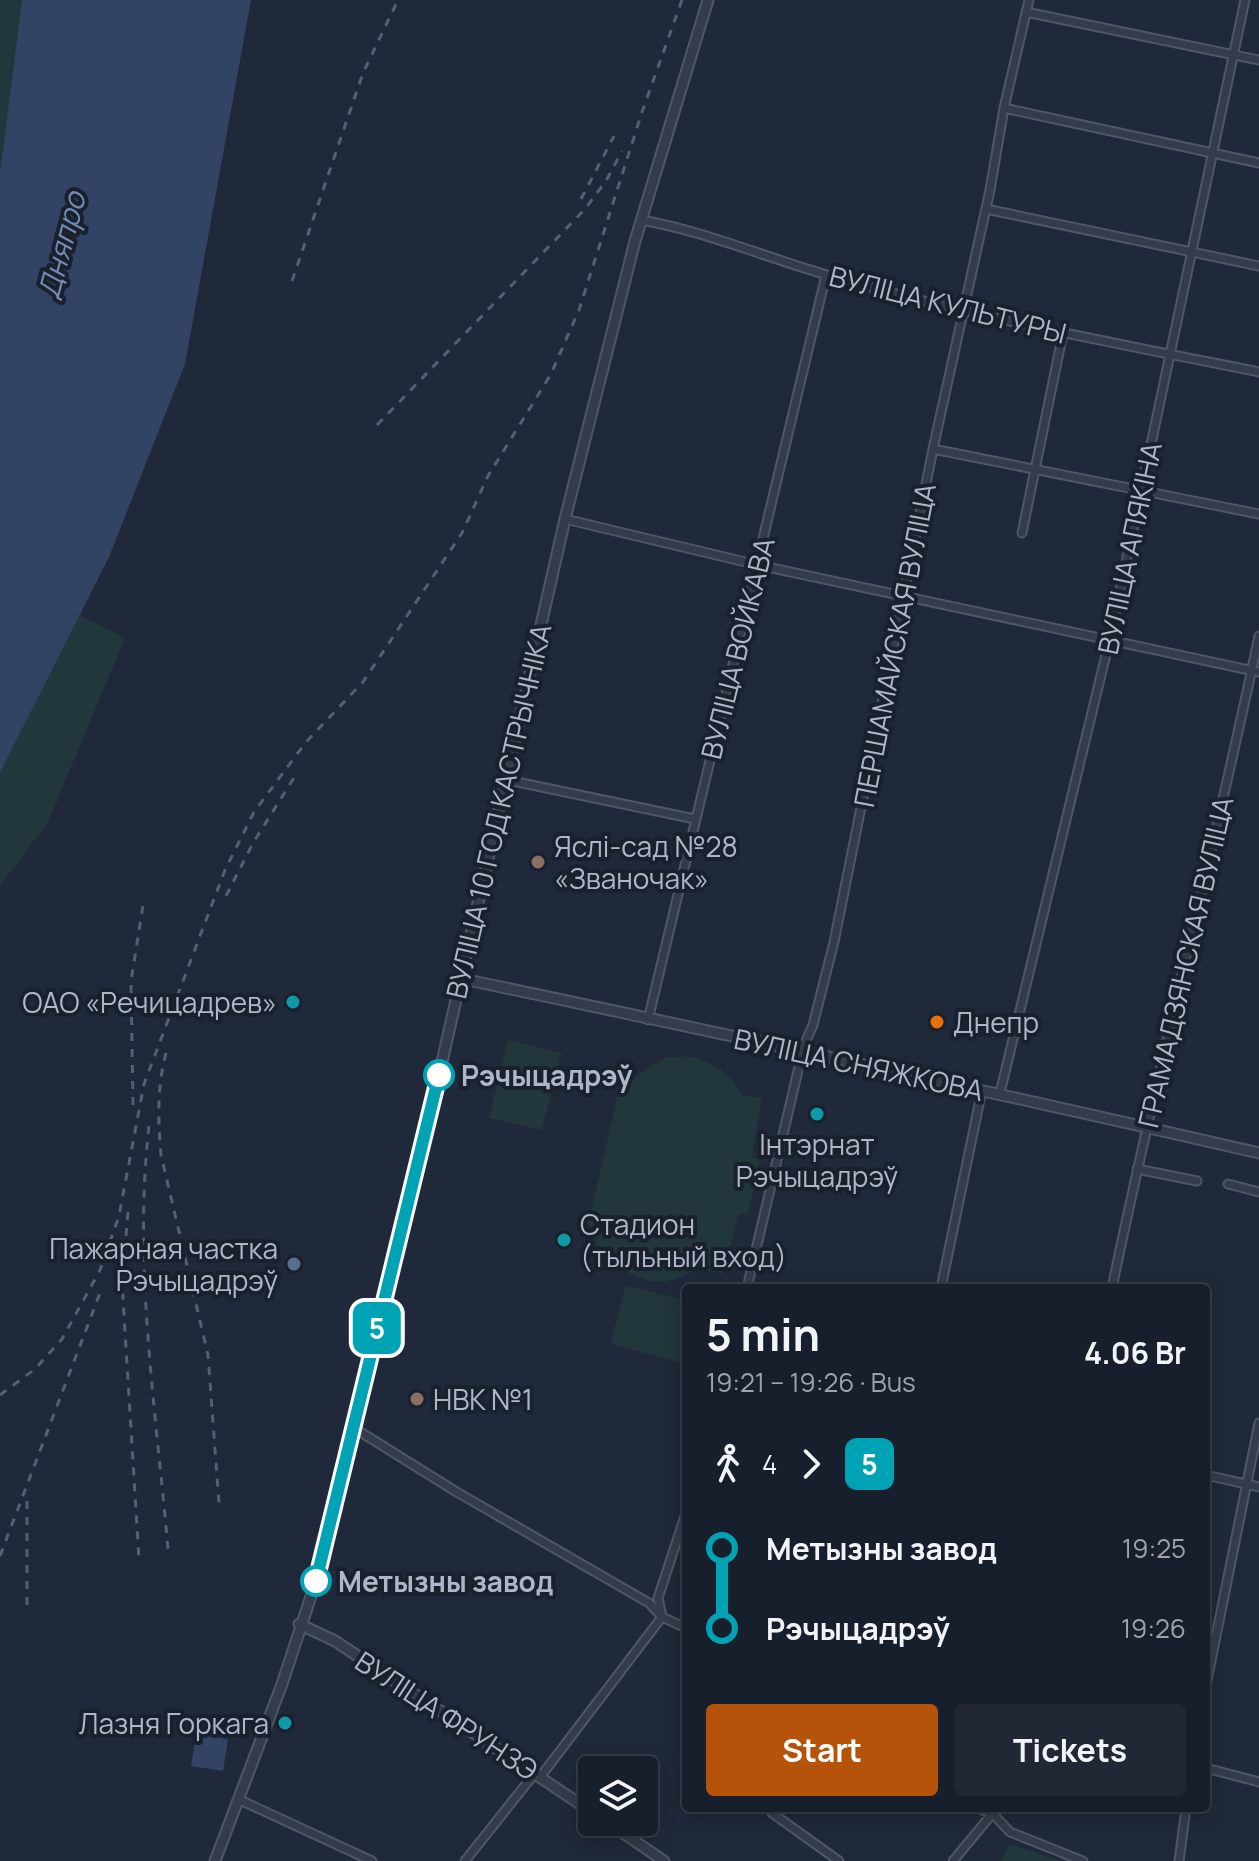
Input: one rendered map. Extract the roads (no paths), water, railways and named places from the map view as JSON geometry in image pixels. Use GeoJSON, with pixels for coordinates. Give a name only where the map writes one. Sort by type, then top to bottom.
{"type":"FeatureCollection","features":[{"type":"Feature","properties":{"kind":"street","name":"ВУЛІЦА 10 ГОД КАСТРЫЧНІКА"},"geometry":{"type":"LineString","coordinates":[[215,1861],[282,1684],[299,1624],[311,1600],[439,1075],[458,978],[507,780],[565,519],[641,220],[708,0]]}},
{"type":"Feature","properties":{"kind":"street","name":"ПЕРШАМАЙСКАЯ ВУЛІЦА"},"geometry":{"type":"LineString","coordinates":[[748,1284],[802,1054],[834,942],[933,449],[1029,0]]}},
{"type":"Feature","properties":{"kind":"street","name":"ВУЛІЦА АПЯКІНА"},"geometry":{"type":"LineString","coordinates":[[1000,1093],[1110,638],[1245,0]]}},
{"type":"Feature","properties":{"kind":"street"},"geometry":{"type":"LineString","coordinates":[[1026,12],[1259,60]]}},
{"type":"Feature","properties":{"kind":"street"},"geometry":{"type":"LineString","coordinates":[[1004,108],[1259,163]]}},
{"type":"Feature","properties":{"kind":"street"},"geometry":{"type":"LineString","coordinates":[[986,209],[1259,266]]}},
{"type":"Feature","properties":{"kind":"street","name":"ВУЛІЦА КУЛЬТУРЫ"},"geometry":{"type":"LineString","coordinates":[[641,220],[677,226],[826,275],[964,310],[1259,372]]}},
{"type":"Feature","properties":{"kind":"street","name":"ВУЛІЦА ВОЙКАВА"},"geometry":{"type":"LineString","coordinates":[[648,1020],[826,275]]}},
{"type":"Feature","properties":{"kind":"street"},"geometry":{"type":"LineString","coordinates":[[1022,533],[1063,333]]}},
{"type":"Feature","properties":{"kind":"street"},"geometry":{"type":"LineString","coordinates":[[933,449],[1036,467],[1259,514]]}},
{"type":"Feature","properties":{"kind":"street"},"geometry":{"type":"LineString","coordinates":[[565,519],[758,565],[1255,671]]}},
{"type":"Feature","properties":{"kind":"street","name":"ГРАМАДЗЯНСКАЯ ВУЛІЦА"},"geometry":{"type":"LineString","coordinates":[[1113,1284],[1145,1127],[1255,671],[1259,636]]}},
{"type":"Feature","properties":{"kind":"street"},"geometry":{"type":"LineString","coordinates":[[507,780],[695,819]]}},
{"type":"Feature","properties":{"kind":"street","name":"ВУЛІЦА СНЯЖКОВА"},"geometry":{"type":"LineString","coordinates":[[458,978],[802,1054],[1000,1093],[1259,1153]]}},
{"type":"Feature","properties":{"kind":"street"},"geometry":{"type":"LineString","coordinates":[[942,1284],[982,1090]]}},
{"type":"Feature","properties":{"kind":"street"},"geometry":{"type":"LineString","coordinates":[[1137,1169],[1197,1181]]}},
{"type":"Feature","properties":{"kind":"street"},"geometry":{"type":"LineString","coordinates":[[1228,1184],[1259,1192]]}},
{"type":"Feature","properties":{"kind":"street"},"geometry":{"type":"LineString","coordinates":[[1210,1665],[1259,1423]]}},
{"type":"Feature","properties":{"kind":"street"},"geometry":{"type":"LineString","coordinates":[[354,1428],[649,1603],[662,1617],[682,1626]]}},
{"type":"Feature","properties":{"kind":"street"},"geometry":{"type":"LineString","coordinates":[[1210,1476],[1259,1487]]}},
{"type":"Feature","properties":{"kind":"street"},"geometry":{"type":"LineString","coordinates":[[662,1617],[658,1598],[682,1525]]}},
{"type":"Feature","properties":{"kind":"street"},"geometry":{"type":"LineString","coordinates":[[465,1861],[662,1617]]}},
{"type":"Feature","properties":{"kind":"street","name":"ВУЛІЦА ФРУНЗЭ"},"geometry":{"type":"LineString","coordinates":[[299,1624],[335,1641],[578,1802]]}},
{"type":"Feature","properties":{"kind":"street"},"geometry":{"type":"LineString","coordinates":[[1210,1769],[1259,1782]]}},
{"type":"Feature","properties":{"kind":"street"},"geometry":{"type":"LineString","coordinates":[[240,1800],[372,1861]]}},
{"type":"Feature","properties":{"kind":"street"},"geometry":{"type":"LineString","coordinates":[[953,1861],[996,1812],[1010,1832],[1083,1861]]}},
{"type":"Feature","properties":{"kind":"street"},"geometry":{"type":"LineString","coordinates":[[1179,1861],[1185,1812]]}},
{"type":"Feature","properties":{"kind":"street"},"geometry":{"type":"LineString","coordinates":[[772,1813],[839,1861]]}},
{"type":"Feature","properties":{"kind":"street"},"geometry":{"type":"LineString","coordinates":[[626,1836],[658,1859]]}},
{"type":"Feature","properties":{"kind":"water","name":"Дняпро"},"geometry":{"type":"Polygon","coordinates":[[[22,0],[251,0],[185,364],[109,557],[0,773],[0,172],[22,0]]]}},
{"type":"Feature","properties":{"kind":"water"},"geometry":{"type":"Polygon","coordinates":[[[196,1734],[228,1739],[223,1771],[191,1766],[196,1734]]]}},
{"type":"Feature","properties":{"kind":"railway"},"geometry":{"type":"LineString","coordinates":[[292,281],[363,73],[398,0]]}},
{"type":"Feature","properties":{"kind":"railway"},"geometry":{"type":"LineString","coordinates":[[0,1395],[35,1369],[62,1339],[100,1270],[119,1216],[144,1084],[225,870],[254,812],[306,742],[363,682],[462,533],[488,476],[551,374],[579,310],[642,112],[682,0]]}},
{"type":"Feature","properties":{"kind":"railway"},"geometry":{"type":"LineString","coordinates":[[581,199],[614,136]]}},
{"type":"Feature","properties":{"kind":"railway"},"geometry":{"type":"LineString","coordinates":[[377,425],[585,209],[606,181],[622,151]]}},
{"type":"Feature","properties":{"kind":"railway"},"geometry":{"type":"LineString","coordinates":[[226,896],[253,843],[297,773]]}},
{"type":"Feature","properties":{"kind":"railway"},"geometry":{"type":"LineString","coordinates":[[133,1105],[131,981],[144,899]]}},
{"type":"Feature","properties":{"kind":"railway"},"geometry":{"type":"LineString","coordinates":[[166,1053],[159,1104],[161,1155],[208,1355],[219,1503]]}},
{"type":"Feature","properties":{"kind":"railway"},"geometry":{"type":"LineString","coordinates":[[149,1126],[145,1178],[145,1284],[168,1549]]}},
{"type":"Feature","properties":{"kind":"railway"},"geometry":{"type":"LineString","coordinates":[[128,1212],[122,1283],[139,1559]]}},
{"type":"Feature","properties":{"kind":"railway"},"geometry":{"type":"LineString","coordinates":[[0,1556],[100,1293]]}},
{"type":"Feature","properties":{"kind":"railway"},"geometry":{"type":"LineString","coordinates":[[27,1501],[27,1613]]}},
{"type":"Feature","properties":{"kind":"place","name":"Яслі-сад №28 «Званочак»"},"geometry":{"type":"Point","coordinates":[538,862]}},
{"type":"Feature","properties":{"kind":"place","name":"ОАО «Речицадрев»"},"geometry":{"type":"Point","coordinates":[293,1002]}},
{"type":"Feature","properties":{"kind":"place","name":"Днепр"},"geometry":{"type":"Point","coordinates":[937,1022]}},
{"type":"Feature","properties":{"kind":"place","name":"Рэчыцадрэў"},"geometry":{"type":"Point","coordinates":[439,1075]}},
{"type":"Feature","properties":{"kind":"place","name":"Інтэрнат Рэчыцадрэў"},"geometry":{"type":"Point","coordinates":[817,1114]}},
{"type":"Feature","properties":{"kind":"place","name":"Стадион (тыльный вход)"},"geometry":{"type":"Point","coordinates":[564,1240]}},
{"type":"Feature","properties":{"kind":"place","name":"Пажарная частка Рэчыцадрэў"},"geometry":{"type":"Point","coordinates":[294,1264]}},
{"type":"Feature","properties":{"kind":"place","name":"НВК №1"},"geometry":{"type":"Point","coordinates":[417,1399]}},
{"type":"Feature","properties":{"kind":"place","name":"Метызны завод"},"geometry":{"type":"Point","coordinates":[316,1581]}},
{"type":"Feature","properties":{"kind":"place","name":"Лазня Горкага"},"geometry":{"type":"Point","coordinates":[285,1723]}}]}
